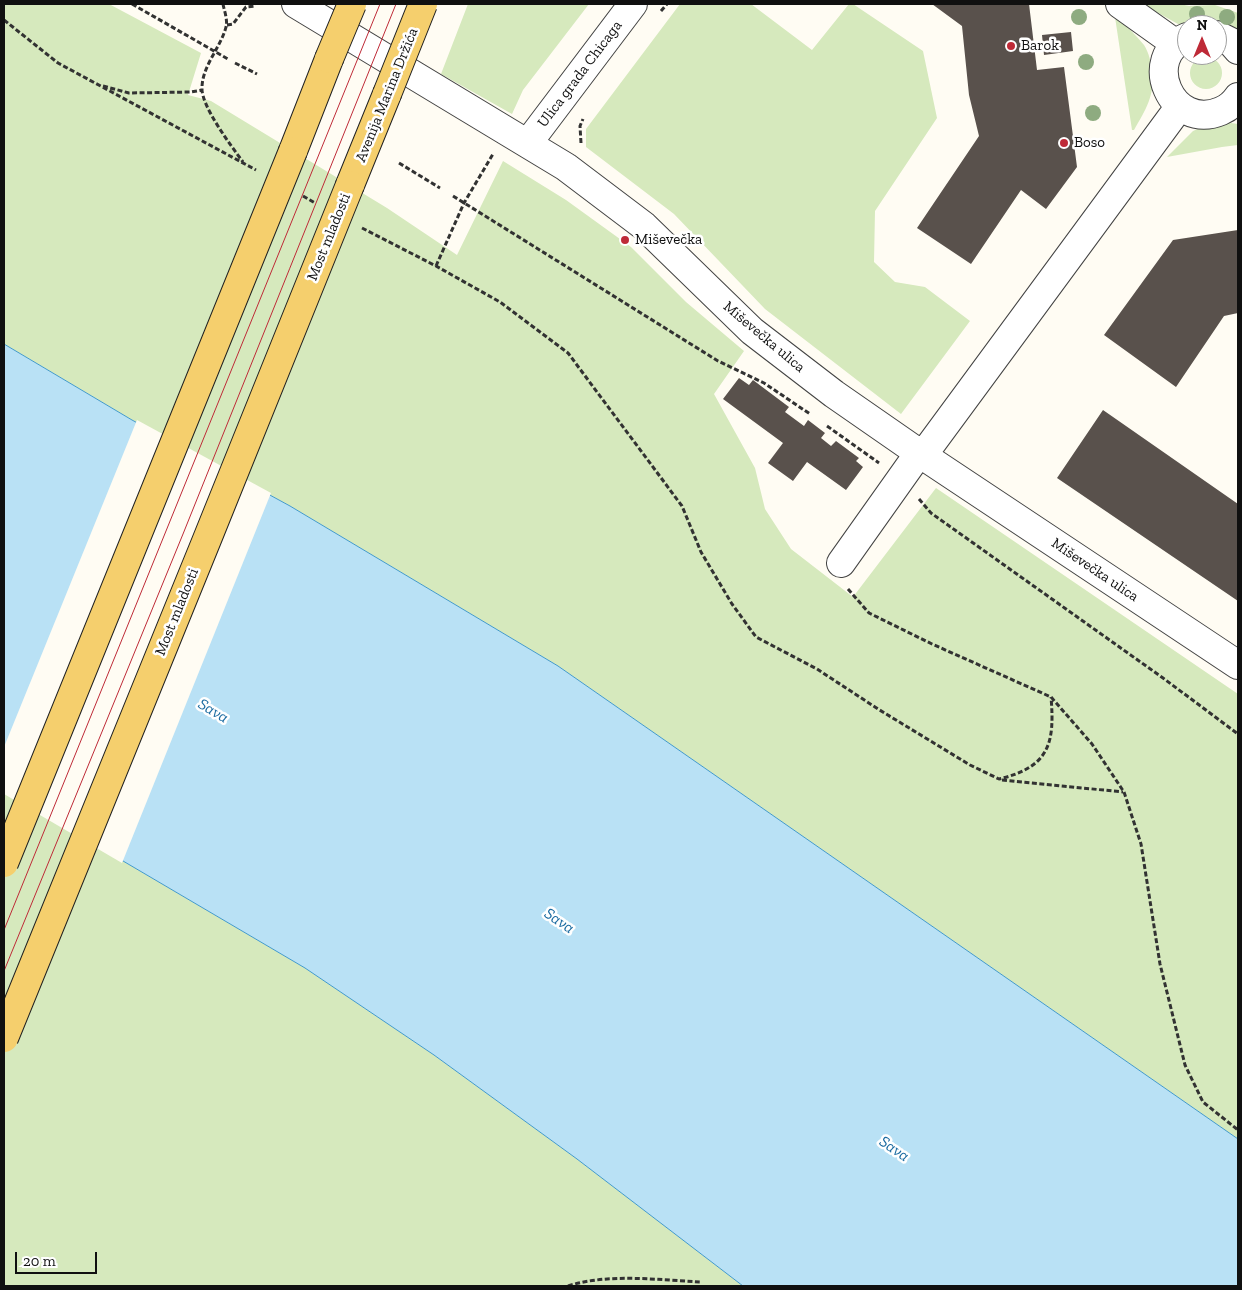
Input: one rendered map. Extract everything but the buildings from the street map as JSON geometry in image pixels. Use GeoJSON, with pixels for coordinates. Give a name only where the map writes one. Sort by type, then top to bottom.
{"type":"FeatureCollection","features":[{"type":"Feature","properties":{"kind":"main road"},"geometry":{"type":"LineString","coordinates":[[4,863],[352,4]]}},
{"type":"Feature","properties":{"kind":"main road","name":"Avenija Marina Držića"},"geometry":{"type":"LineString","coordinates":[[350,185],[424,4]]}},
{"type":"Feature","properties":{"kind":"main road","name":"Most mladosti"},"geometry":{"type":"LineString","coordinates":[[4,1038],[350,185]]}},
{"type":"Feature","properties":{"kind":"street","name":"Miševečka ulica"},"geometry":{"type":"LineString","coordinates":[[296,4],[566,167],[644,226],[752,331],[834,394],[1238,665]]}},
{"type":"Feature","properties":{"kind":"street","name":"Ulica grada Chicaga"},"geometry":{"type":"LineString","coordinates":[[528,144],[633,4]]}},
{"type":"Feature","properties":{"kind":"street"},"geometry":{"type":"LineString","coordinates":[[1120,4],[1177,37]]}},
{"type":"Feature","properties":{"kind":"street"},"geometry":{"type":"LineString","coordinates":[[1227,40],[1238,50]]}},
{"type":"Feature","properties":{"kind":"street"},"geometry":{"type":"LineString","coordinates":[[1177,46],[1166,58],[1163,71],[1170,95],[1180,106],[1189,112],[1215,113],[1227,108],[1238,97]]}},
{"type":"Feature","properties":{"kind":"street"},"geometry":{"type":"LineString","coordinates":[[841,563],[901,478],[921,454],[1180,106]]}},
{"type":"Feature","properties":{"kind":"path"},"geometry":{"type":"LineString","coordinates":[[132,4],[228,59]]}},
{"type":"Feature","properties":{"kind":"path"},"geometry":{"type":"LineString","coordinates":[[223,4],[227,25],[203,80],[202,90],[206,104],[228,142],[245,165]]}},
{"type":"Feature","properties":{"kind":"path"},"geometry":{"type":"LineString","coordinates":[[227,25],[233,24],[246,7],[256,6]]}},
{"type":"Feature","properties":{"kind":"path"},"geometry":{"type":"LineString","coordinates":[[4,20],[58,63],[262,174]]}},
{"type":"Feature","properties":{"kind":"path"},"geometry":{"type":"LineString","coordinates":[[235,62],[257,74]]}},
{"type":"Feature","properties":{"kind":"path"},"geometry":{"type":"LineString","coordinates":[[97,84],[129,93],[191,92],[202,90]]}},
{"type":"Feature","properties":{"kind":"path"},"geometry":{"type":"LineString","coordinates":[[436,266],[464,203],[496,149]]}},
{"type":"Feature","properties":{"kind":"path"},"geometry":{"type":"LineString","coordinates":[[399,163],[440,188]]}},
{"type":"Feature","properties":{"kind":"path"},"geometry":{"type":"LineString","coordinates":[[297,193],[323,207]]}},
{"type":"Feature","properties":{"kind":"path"},"geometry":{"type":"LineString","coordinates":[[453,196],[718,361],[764,383],[812,415]]}},
{"type":"Feature","properties":{"kind":"path"},"geometry":{"type":"LineString","coordinates":[[357,226],[436,266],[500,302],[568,353],[682,506],[701,552],[732,604],[756,637],[817,669],[970,765],[999,779],[1124,792]]}},
{"type":"Feature","properties":{"kind":"path"},"geometry":{"type":"LineString","coordinates":[[826,425],[901,478],[931,513],[1163,678],[1238,734]]}},
{"type":"Feature","properties":{"kind":"path"},"geometry":{"type":"LineString","coordinates":[[841,563],[837,577],[870,613],[932,644],[1051,697],[1092,744],[1124,792],[1141,844],[1160,964],[1185,1064],[1203,1102],[1238,1130]]}},
{"type":"Feature","properties":{"kind":"path"},"geometry":{"type":"LineString","coordinates":[[999,779],[1018,775],[1036,765],[1050,742],[1053,723],[1051,697]]}},
{"type":"Feature","properties":{"kind":"path"},"geometry":{"type":"LineString","coordinates":[[568,1286],[580,1282],[633,1278],[701,1282]]}},
{"type":"Feature","properties":{"kind":"green space"},"geometry":{"type":"Polygon","coordinates":[[[4,4],[109,4],[201,53],[188,95],[211,101],[387,208],[457,255],[503,161],[566,200],[631,247],[686,302],[744,351],[714,394],[755,468],[765,509],[791,549],[853,597],[936,488],[1238,694],[1238,1139],[558,666],[290,506],[132,420],[4,344],[4,4]]]}},
{"type":"Feature","properties":{"kind":"green space"},"geometry":{"type":"Polygon","coordinates":[[[468,4],[589,4],[523,90],[512,114],[441,74],[468,4]]]}},
{"type":"Feature","properties":{"kind":"green space"},"geometry":{"type":"Polygon","coordinates":[[[680,4],[751,4],[812,50],[849,4],[853,4],[923,51],[937,118],[875,211],[874,262],[895,282],[925,287],[970,321],[901,414],[765,309],[674,214],[586,147],[586,129],[680,4]]]}},
{"type":"Feature","properties":{"kind":"green space"},"geometry":{"type":"Polygon","coordinates":[[[1142,4],[1215,5],[1238,13],[1238,36],[1227,31],[1227,15],[1177,15],[1177,23],[1142,4]]]}},
{"type":"Feature","properties":{"kind":"green space"},"geometry":{"type":"Polygon","coordinates":[[[1117,16],[1144,45],[1152,68],[1151,95],[1146,109],[1134,130],[1132,130],[1115,17],[1117,16]]]}},
{"type":"Feature","properties":{"kind":"green space"},"geometry":{"type":"Polygon","coordinates":[[[1193,65],[1219,65],[1222,73],[1217,84],[1206,89],[1195,84],[1190,73],[1193,65]]]}},
{"type":"Feature","properties":{"kind":"green space"},"geometry":{"type":"Polygon","coordinates":[[[1224,122],[1238,124],[1238,145],[1167,157],[1193,131],[1204,126],[1224,122]]]}},
{"type":"Feature","properties":{"kind":"green space"},"geometry":{"type":"Polygon","coordinates":[[[4,791],[305,968],[434,1055],[577,1159],[743,1286],[4,1286],[4,791]]]}},
{"type":"Feature","properties":{"kind":"water","name":"Sava"},"geometry":{"type":"Polygon","coordinates":[[[4,344],[132,420],[290,506],[558,666],[1238,1139],[1238,1286],[743,1286],[577,1159],[434,1055],[305,968],[4,791],[4,344]]]}},
{"type":"Feature","properties":{"kind":"pier"},"geometry":{"type":"Polygon","coordinates":[[[137,420],[271,493],[122,863],[4,794],[4,747],[137,420]]]}},
{"type":"Feature","properties":{"kind":"tram line"},"geometry":{"type":"LineString","coordinates":[[4,930],[380,4]]}},
{"type":"Feature","properties":{"kind":"tram line"},"geometry":{"type":"LineString","coordinates":[[4,971],[183,534],[396,4]]}},
{"type":"Feature","properties":{"kind":"place","name":"Barok"},"geometry":{"type":"Point","coordinates":[1011,46]}},
{"type":"Feature","properties":{"kind":"place","name":"Boso"},"geometry":{"type":"Point","coordinates":[1064,143]}},
{"type":"Feature","properties":{"kind":"place","name":"Miševečka"},"geometry":{"type":"Point","coordinates":[625,240]}}]}
